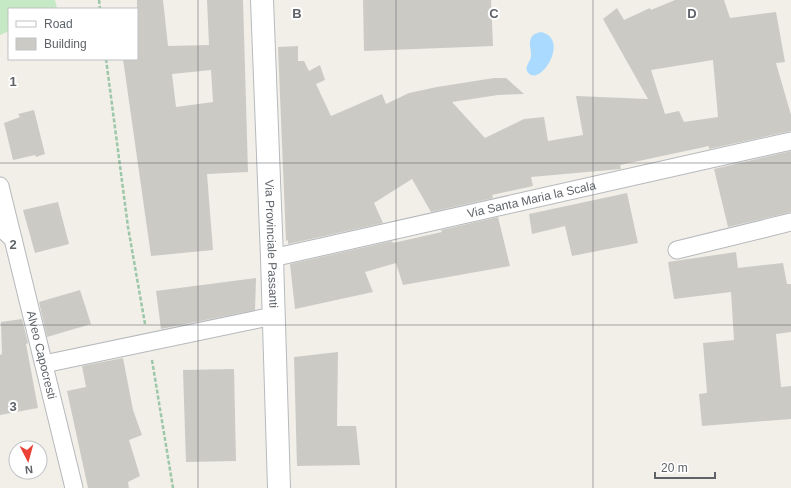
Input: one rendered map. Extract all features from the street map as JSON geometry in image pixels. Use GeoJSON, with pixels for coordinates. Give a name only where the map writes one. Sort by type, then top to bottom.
{"type":"FeatureCollection","features":[{"type":"Feature","properties":{"kind":"main road","name":"Via Provinciale Passanti"},"geometry":{"type":"LineString","coordinates":[[262,0],[279,488]]}},
{"type":"Feature","properties":{"kind":"street","name":"Via Santa Maria la Scala"},"geometry":{"type":"LineString","coordinates":[[272,258],[791,142]]}},
{"type":"Feature","properties":{"kind":"street","name":"Alveo Capocresti"},"geometry":{"type":"LineString","coordinates":[[0,186],[74,488]]}},
{"type":"Feature","properties":{"kind":"street"},"geometry":{"type":"LineString","coordinates":[[677,250],[791,222]]}},
{"type":"Feature","properties":{"kind":"street"},"geometry":{"type":"LineString","coordinates":[[0,227],[13,239]]}},
{"type":"Feature","properties":{"kind":"street"},"geometry":{"type":"LineString","coordinates":[[44,364],[273,316]]}},
{"type":"Feature","properties":{"kind":"path"},"geometry":{"type":"LineString","coordinates":[[106,60],[128,227],[173,488]]}},
{"type":"Feature","properties":{"kind":"green space"},"geometry":{"type":"Polygon","coordinates":[[[0,0],[55,0],[57,8],[8,8],[8,31],[0,35],[0,0]]]}},
{"type":"Feature","properties":{"kind":"water"},"geometry":{"type":"Polygon","coordinates":[[[541,32],[550,37],[553,44],[553,53],[550,62],[544,69],[538,74],[532,75],[527,71],[527,66],[531,57],[530,40],[534,35],[541,32]]]}},
{"type":"Feature","properties":{"kind":"building"},"geometry":{"type":"Polygon","coordinates":[[[137,0],[163,0],[168,46],[209,45],[207,0],[243,0],[248,172],[207,174],[213,250],[151,256],[123,60],[138,60],[137,0]],[[211,70],[172,74],[176,107],[213,102],[211,70]]]}},
{"type":"Feature","properties":{"kind":"building"},"geometry":{"type":"Polygon","coordinates":[[[363,0],[491,0],[493,46],[364,51],[363,0]]]}},
{"type":"Feature","properties":{"kind":"building"},"geometry":{"type":"Polygon","coordinates":[[[675,0],[724,0],[730,18],[776,12],[785,62],[776,63],[791,115],[791,131],[709,149],[709,146],[620,165],[621,169],[531,177],[533,186],[492,195],[493,198],[431,212],[412,179],[374,203],[383,223],[288,244],[288,240],[286,241],[278,47],[298,46],[298,61],[304,61],[309,71],[320,65],[325,80],[316,84],[331,116],[382,94],[386,104],[409,93],[494,78],[506,78],[524,94],[498,95],[452,102],[485,138],[524,119],[544,117],[548,141],[583,135],[576,96],[648,99],[603,19],[617,8],[624,20],[650,8],[651,10],[675,0]],[[713,60],[651,70],[665,114],[679,111],[684,122],[718,117],[713,60]]]}},
{"type":"Feature","properties":{"kind":"building"},"geometry":{"type":"Polygon","coordinates":[[[34,110],[45,154],[36,157],[35,155],[13,160],[4,123],[20,117],[18,114],[34,110]]]}},
{"type":"Feature","properties":{"kind":"building"},"geometry":{"type":"Polygon","coordinates":[[[791,151],[791,212],[728,227],[714,169],[791,151]]]}},
{"type":"Feature","properties":{"kind":"building"},"geometry":{"type":"Polygon","coordinates":[[[627,193],[638,243],[572,256],[565,226],[532,234],[529,214],[627,193]]]}},
{"type":"Feature","properties":{"kind":"building"},"geometry":{"type":"Polygon","coordinates":[[[58,202],[69,244],[35,253],[23,210],[58,202]]]}},
{"type":"Feature","properties":{"kind":"building"},"geometry":{"type":"Polygon","coordinates":[[[498,217],[510,266],[403,285],[396,263],[365,272],[373,292],[295,309],[290,264],[392,241],[393,243],[442,232],[441,230],[498,217]]]}},
{"type":"Feature","properties":{"kind":"building"},"geometry":{"type":"Polygon","coordinates":[[[736,252],[738,268],[783,263],[787,284],[791,284],[791,332],[776,334],[781,387],[791,386],[791,419],[702,426],[699,394],[707,393],[703,343],[734,340],[731,292],[674,299],[668,262],[736,252]]]}},
{"type":"Feature","properties":{"kind":"building"},"geometry":{"type":"Polygon","coordinates":[[[256,278],[255,310],[161,329],[156,291],[256,278]]]}},
{"type":"Feature","properties":{"kind":"building"},"geometry":{"type":"Polygon","coordinates":[[[80,290],[91,324],[47,337],[39,302],[80,290]]]}},
{"type":"Feature","properties":{"kind":"building"},"geometry":{"type":"Polygon","coordinates":[[[22,319],[28,343],[26,344],[38,408],[0,415],[0,355],[2,354],[1,322],[22,319]]]}},
{"type":"Feature","properties":{"kind":"building"},"geometry":{"type":"Polygon","coordinates":[[[338,352],[337,426],[356,426],[360,465],[297,466],[294,357],[338,352]]]}},
{"type":"Feature","properties":{"kind":"building"},"geometry":{"type":"Polygon","coordinates":[[[123,358],[133,410],[142,435],[129,440],[140,476],[128,482],[129,488],[88,488],[67,391],[86,387],[82,366],[123,358]]]}},
{"type":"Feature","properties":{"kind":"building"},"geometry":{"type":"Polygon","coordinates":[[[234,369],[236,461],[186,462],[183,370],[234,369]]]}}]}
